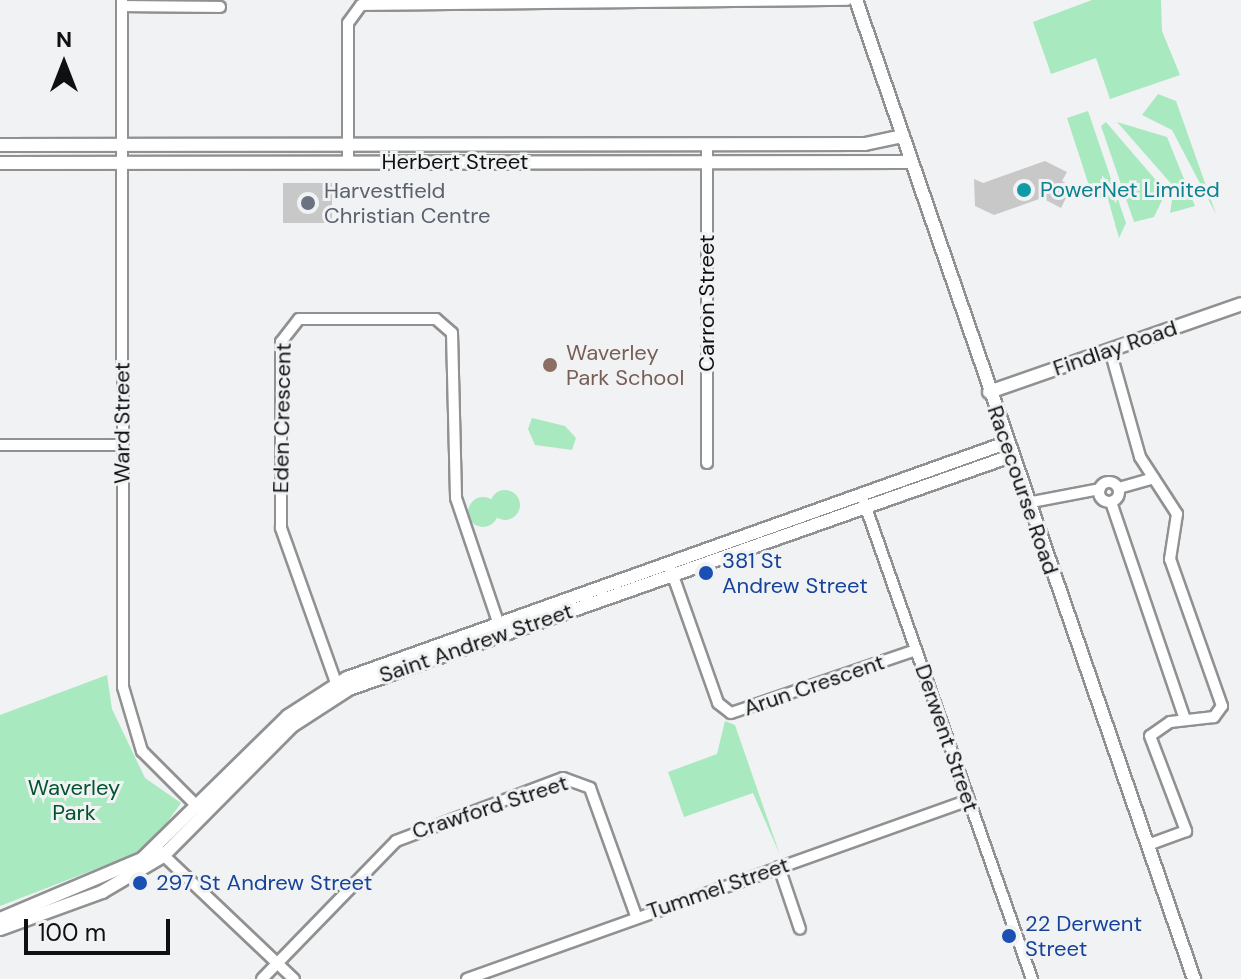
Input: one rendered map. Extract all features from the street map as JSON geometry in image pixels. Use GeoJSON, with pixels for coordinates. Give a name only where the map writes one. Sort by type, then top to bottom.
{"type":"FeatureCollection","features":[{"type":"Feature","properties":{"kind":"street"},"geometry":{"type":"LineString","coordinates":[[348,162],[348,23],[361,5],[847,0]]}},
{"type":"Feature","properties":{"kind":"street","name":"Racecourse Road"},"geometry":{"type":"LineString","coordinates":[[856,0],[1008,450],[1194,979]]}},
{"type":"Feature","properties":{"kind":"street"},"geometry":{"type":"LineString","coordinates":[[122,3],[220,7]]}},
{"type":"Feature","properties":{"kind":"street","name":"Ward Street"},"geometry":{"type":"LineString","coordinates":[[122,3],[124,703],[149,760],[203,813]]}},
{"type":"Feature","properties":{"kind":"street","name":"Herbert Street"},"geometry":{"type":"LineString","coordinates":[[0,145],[865,144],[903,136]]}},
{"type":"Feature","properties":{"kind":"street"},"geometry":{"type":"LineString","coordinates":[[531,144],[531,162]]}},
{"type":"Feature","properties":{"kind":"street","name":"Carron Street"},"geometry":{"type":"LineString","coordinates":[[707,144],[707,463]]}},
{"type":"Feature","properties":{"kind":"street","name":"Herbert Street"},"geometry":{"type":"LineString","coordinates":[[0,163],[911,162]]}},
{"type":"Feature","properties":{"kind":"street","name":"Findlay Road"},"geometry":{"type":"LineString","coordinates":[[989,392],[1241,304]]}},
{"type":"Feature","properties":{"kind":"street","name":"Eden Crescent"},"geometry":{"type":"LineString","coordinates":[[338,689],[281,528],[281,342],[299,319],[436,319],[452,333],[456,498],[501,629]]}},
{"type":"Feature","properties":{"kind":"street"},"geometry":{"type":"LineString","coordinates":[[1110,350],[1140,457],[1177,514],[1172,568],[1222,702],[1214,717],[1185,719],[1160,726],[1149,742],[1186,831],[1148,845]]}},
{"type":"Feature","properties":{"kind":"street"},"geometry":{"type":"LineString","coordinates":[[0,445],[122,445]]}},
{"type":"Feature","properties":{"kind":"street","name":"Saint Andrew Street"},"geometry":{"type":"LineString","coordinates":[[0,929],[102,892],[160,853],[203,813],[288,716],[338,689],[1008,450]]}},
{"type":"Feature","properties":{"kind":"street"},"geometry":{"type":"LineString","coordinates":[[1111,502],[1119,488],[1154,478]]}},
{"type":"Feature","properties":{"kind":"street"},"geometry":{"type":"LineString","coordinates":[[1027,503],[1100,489],[1108,482],[1119,488]]}},
{"type":"Feature","properties":{"kind":"street"},"geometry":{"type":"LineString","coordinates":[[1100,489],[1111,502],[1185,719]]}},
{"type":"Feature","properties":{"kind":"street","name":"Derwent Street"},"geometry":{"type":"LineString","coordinates":[[864,502],[1032,979]]}},
{"type":"Feature","properties":{"kind":"street","name":"Arun Crescent"},"geometry":{"type":"LineString","coordinates":[[671,570],[718,703],[731,713],[916,650]]}},
{"type":"Feature","properties":{"kind":"street","name":"Crawford Street"},"geometry":{"type":"LineString","coordinates":[[262,979],[408,833],[571,777],[593,795],[636,916]]}},
{"type":"Feature","properties":{"kind":"street","name":"Tummel Street"},"geometry":{"type":"LineString","coordinates":[[467,979],[636,916],[969,800]]}},
{"type":"Feature","properties":{"kind":"street"},"geometry":{"type":"LineString","coordinates":[[160,853],[294,979]]}},
{"type":"Feature","properties":{"kind":"street","name":"Saint Andrew Street"},"geometry":{"type":"LineString","coordinates":[[0,919],[104,881],[160,853]]}},
{"type":"Feature","properties":{"kind":"street"},"geometry":{"type":"LineString","coordinates":[[779,867],[800,929]]}},
{"type":"Feature","properties":{"kind":"green space"},"geometry":{"type":"Polygon","coordinates":[[[1092,0],[1161,0],[1162,31],[1180,75],[1110,99],[1096,58],[1051,74],[1033,22],[1092,0]]]}},
{"type":"Feature","properties":{"kind":"green space"},"geometry":{"type":"Polygon","coordinates":[[[1158,94],[1176,101],[1216,214],[1172,130],[1142,115],[1158,94]]]}},
{"type":"Feature","properties":{"kind":"green space"},"geometry":{"type":"Polygon","coordinates":[[[1088,111],[1126,223],[1119,238],[1108,199],[1093,198],[1067,118],[1088,111]]]}},
{"type":"Feature","properties":{"kind":"green space"},"geometry":{"type":"Polygon","coordinates":[[[1106,122],[1166,192],[1154,217],[1134,222],[1101,126],[1106,122]]]}},
{"type":"Feature","properties":{"kind":"green space"},"geometry":{"type":"Polygon","coordinates":[[[1117,122],[1167,137],[1195,206],[1170,213],[1174,187],[1117,122]]]}},
{"type":"Feature","properties":{"kind":"green space"},"geometry":{"type":"Polygon","coordinates":[[[532,418],[565,426],[576,438],[572,450],[535,445],[528,429],[532,418]]]}},
{"type":"Feature","properties":{"kind":"green space"},"geometry":{"type":"Polygon","coordinates":[[[505,490],[515,495],[520,505],[515,515],[505,520],[495,515],[490,505],[495,495],[505,490]]]}},
{"type":"Feature","properties":{"kind":"green space"},"geometry":{"type":"Polygon","coordinates":[[[483,497],[493,502],[498,512],[493,522],[483,527],[473,522],[468,512],[473,502],[483,497]]]}},
{"type":"Feature","properties":{"kind":"green space","name":"Waverley Park"},"geometry":{"type":"Polygon","coordinates":[[[107,675],[112,709],[145,778],[181,803],[148,849],[0,906],[0,715],[107,675]]]}},
{"type":"Feature","properties":{"kind":"green space"},"geometry":{"type":"Polygon","coordinates":[[[725,721],[735,725],[780,855],[753,793],[684,817],[668,772],[717,754],[725,721]]]}},
{"type":"Feature","properties":{"kind":"building","name":"PowerNet Limited"},"geometry":{"type":"Polygon","coordinates":[[[1045,161],[1067,172],[1062,181],[1072,186],[1061,208],[1042,198],[994,215],[975,206],[974,179],[983,183],[1045,161]]]}},
{"type":"Feature","properties":{"kind":"building","name":"Harvestfield Christian Centre"},"geometry":{"type":"Polygon","coordinates":[[[283,183],[332,183],[332,223],[283,223],[283,183]]]}},
{"type":"Feature","properties":{"kind":"place","name":"PowerNet Limited"},"geometry":{"type":"Point","coordinates":[1024,190]}},
{"type":"Feature","properties":{"kind":"place","name":"Harvestfield Christian Centre"},"geometry":{"type":"Point","coordinates":[308,203]}},
{"type":"Feature","properties":{"kind":"place","name":"Waverley Park School"},"geometry":{"type":"Point","coordinates":[550,365]}},
{"type":"Feature","properties":{"kind":"place","name":"381 St Andrew Street"},"geometry":{"type":"Point","coordinates":[706,573]}},
{"type":"Feature","properties":{"kind":"place","name":"297 St Andrew Street"},"geometry":{"type":"Point","coordinates":[140,883]}},
{"type":"Feature","properties":{"kind":"place","name":"22 Derwent Street"},"geometry":{"type":"Point","coordinates":[1009,936]}}]}
